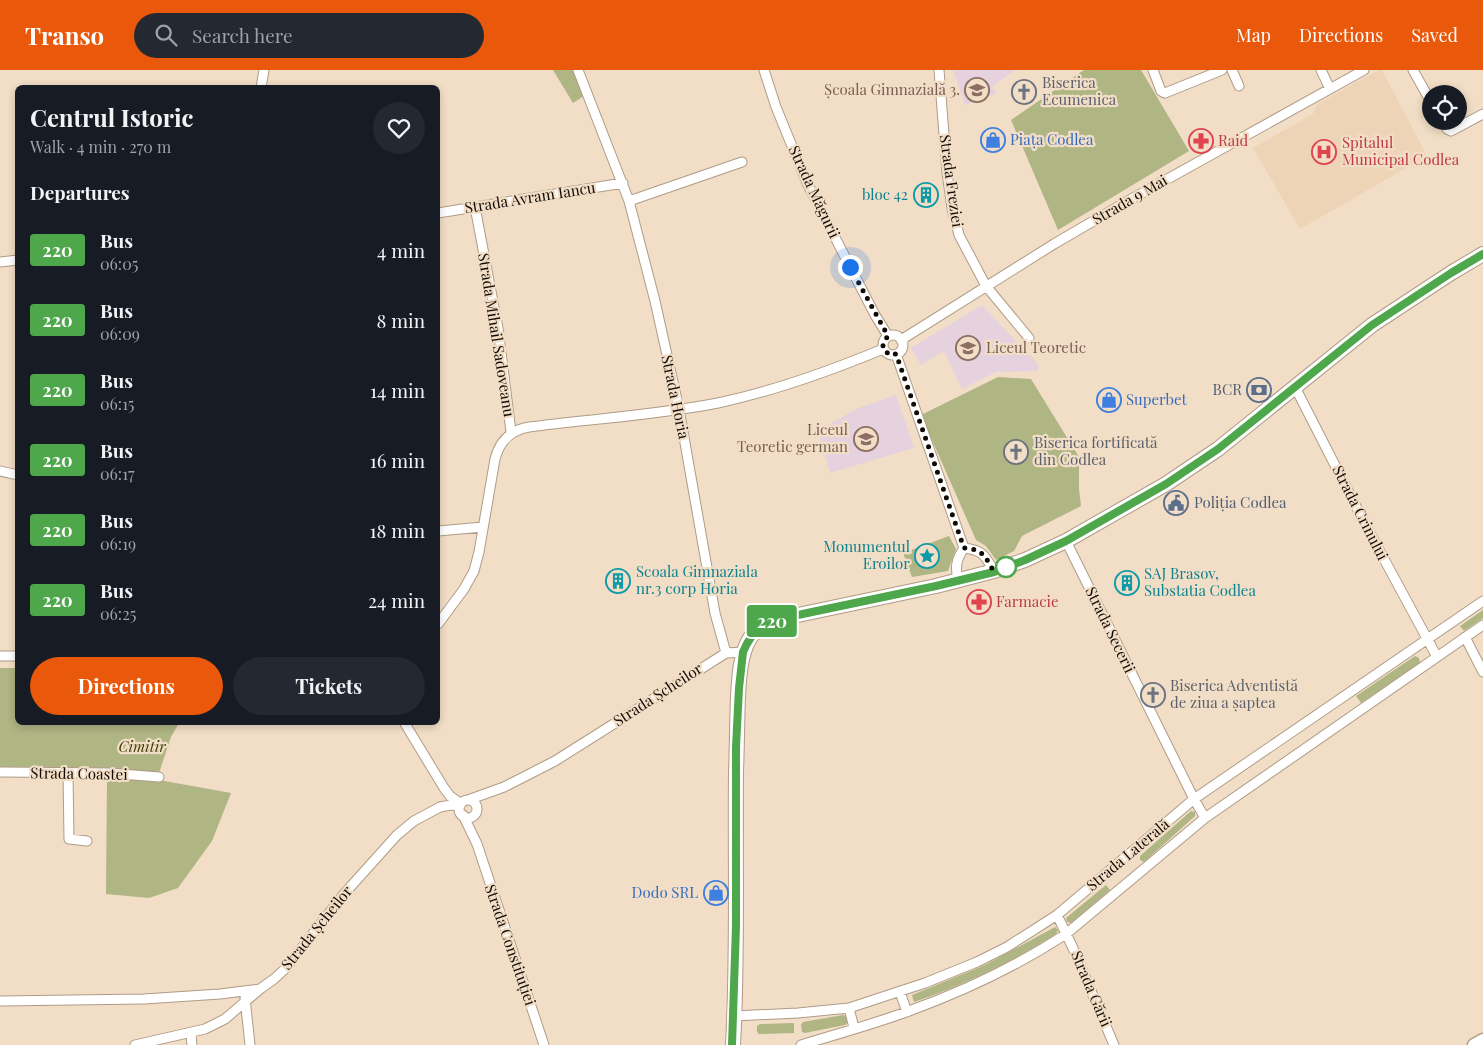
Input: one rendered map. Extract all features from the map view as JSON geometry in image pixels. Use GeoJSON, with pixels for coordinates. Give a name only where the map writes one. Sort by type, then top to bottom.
{"type":"FeatureCollection","features":[{"type":"Feature","properties":{"kind":"highway"},"geometry":{"type":"LineString","coordinates":[[732,1045],[736,926],[736,747],[739,688],[743,652],[746,644],[756,631],[774,620],[994,572],[1066,541],[1166,484],[1218,449],[1372,325],[1483,254]]}},
{"type":"Feature","properties":{"kind":"main road"},"geometry":{"type":"LineString","coordinates":[[1474,1045],[1483,1040]]}},
{"type":"Feature","properties":{"kind":"street"},"geometry":{"type":"LineString","coordinates":[[262,85],[264,70]]}},
{"type":"Feature","properties":{"kind":"street","name":"Strada Horia"},"geometry":{"type":"LineString","coordinates":[[578,70],[623,183],[655,301],[679,409],[715,614],[726,653]]}},
{"type":"Feature","properties":{"kind":"street","name":"Strada Măgurii"},"geometry":{"type":"LineString","coordinates":[[764,70],[782,122],[807,183],[866,299],[888,336]]}},
{"type":"Feature","properties":{"kind":"street","name":"Strada Freziei"},"geometry":{"type":"LineString","coordinates":[[939,70],[947,173],[952,208],[959,234],[986,286],[1029,338]]}},
{"type":"Feature","properties":{"kind":"street"},"geometry":{"type":"LineString","coordinates":[[1153,70],[1161,91],[1165,93],[1222,70]]}},
{"type":"Feature","properties":{"kind":"street"},"geometry":{"type":"LineString","coordinates":[[1232,70],[1239,86]]}},
{"type":"Feature","properties":{"kind":"street"},"geometry":{"type":"LineString","coordinates":[[1320,70],[1330,89]]}},
{"type":"Feature","properties":{"kind":"street","name":"Strada 9 Mai"},"geometry":{"type":"LineString","coordinates":[[901,340],[986,286],[1126,202],[1364,70]]}},
{"type":"Feature","properties":{"kind":"street"},"geometry":{"type":"LineString","coordinates":[[1413,70],[1422,86]]}},
{"type":"Feature","properties":{"kind":"street"},"geometry":{"type":"LineString","coordinates":[[1467,122],[1483,114]]}},
{"type":"Feature","properties":{"kind":"street"},"geometry":{"type":"LineString","coordinates":[[629,201],[742,162]]}},
{"type":"Feature","properties":{"kind":"street","name":"Strada Avram Iancu"},"geometry":{"type":"LineString","coordinates":[[440,212],[623,183]]}},
{"type":"Feature","properties":{"kind":"street","name":"Strada Mihail Sadoveanu"},"geometry":{"type":"LineString","coordinates":[[440,621],[470,580],[477,560],[496,453],[500,444],[511,432],[498,328],[475,207]]}},
{"type":"Feature","properties":{"kind":"street"},"geometry":{"type":"LineString","coordinates":[[0,262],[15,260]]}},
{"type":"Feature","properties":{"kind":"street"},"geometry":{"type":"LineString","coordinates":[[893,335],[901,340],[902,348],[896,354],[890,355],[883,349],[883,343],[888,336],[893,335]]}},
{"type":"Feature","properties":{"kind":"street"},"geometry":{"type":"LineString","coordinates":[[511,432],[519,428],[679,409],[719,402],[830,370],[883,349]]}},
{"type":"Feature","properties":{"kind":"street"},"geometry":{"type":"LineString","coordinates":[[896,354],[964,548],[956,563],[958,580]]}},
{"type":"Feature","properties":{"kind":"street","name":"Strada Crinului"},"geometry":{"type":"LineString","coordinates":[[1296,386],[1364,522],[1437,657]]}},
{"type":"Feature","properties":{"kind":"street"},"geometry":{"type":"LineString","coordinates":[[0,472],[15,474]]}},
{"type":"Feature","properties":{"kind":"street"},"geometry":{"type":"LineString","coordinates":[[440,531],[483,528]]}},
{"type":"Feature","properties":{"kind":"street","name":"Strada Secerii"},"geometry":{"type":"LineString","coordinates":[[1066,541],[1205,818]]}},
{"type":"Feature","properties":{"kind":"street"},"geometry":{"type":"LineString","coordinates":[[964,548],[980,551],[994,572]]}},
{"type":"Feature","properties":{"kind":"street","name":"Strada Laterală"},"geometry":{"type":"LineString","coordinates":[[734,1016],[849,1008],[900,992],[985,958],[1032,932],[1057,916],[1194,799],[1483,601]]}},
{"type":"Feature","properties":{"kind":"street","name":"Strada Laterală"},"geometry":{"type":"LineString","coordinates":[[801,1045],[907,1012],[985,979],[1026,959],[1066,934],[1205,818],[1483,625]]}},
{"type":"Feature","properties":{"kind":"street"},"geometry":{"type":"LineString","coordinates":[[1465,638],[1483,672]]}},
{"type":"Feature","properties":{"kind":"street","name":"Strada Șcheilor"},"geometry":{"type":"LineString","coordinates":[[135,1045],[205,1030],[225,1019],[274,979],[291,962],[344,894],[396,835],[414,821],[440,807],[463,806],[533,773],[578,747],[726,653],[743,652]]}},
{"type":"Feature","properties":{"kind":"street"},"geometry":{"type":"LineString","coordinates":[[0,656],[15,656]]}},
{"type":"Feature","properties":{"kind":"street","name":"Strada Constituției"},"geometry":{"type":"LineString","coordinates":[[406,725],[440,783],[450,796],[463,806],[544,1045]]}},
{"type":"Feature","properties":{"kind":"street","name":"Strada Coastei"},"geometry":{"type":"LineString","coordinates":[[0,772],[108,773],[159,777]]}},
{"type":"Feature","properties":{"kind":"street"},"geometry":{"type":"LineString","coordinates":[[68,773],[69,840],[87,841]]}},
{"type":"Feature","properties":{"kind":"street","name":"Strada Șcheilor"},"geometry":{"type":"LineString","coordinates":[[476,813],[483,803],[497,790]]}},
{"type":"Feature","properties":{"kind":"street"},"geometry":{"type":"LineString","coordinates":[[475,803],[476,813],[467,818],[463,806],[475,803]]}},
{"type":"Feature","properties":{"kind":"street","name":"Strada Constituției"},"geometry":{"type":"LineString","coordinates":[[476,813],[477,844]]}},
{"type":"Feature","properties":{"kind":"street","name":"Strada Gării"},"geometry":{"type":"LineString","coordinates":[[1057,916],[1114,1045]]}},
{"type":"Feature","properties":{"kind":"street"},"geometry":{"type":"LineString","coordinates":[[0,1001],[144,998],[260,989]]}},
{"type":"Feature","properties":{"kind":"street"},"geometry":{"type":"LineString","coordinates":[[245,991],[250,1045]]}},
{"type":"Feature","properties":{"kind":"street"},"geometry":{"type":"LineString","coordinates":[[900,992],[907,1012]]}},
{"type":"Feature","properties":{"kind":"street"},"geometry":{"type":"LineString","coordinates":[[849,1008],[854,1028]]}},
{"type":"Feature","properties":{"kind":"street"},"geometry":{"type":"LineString","coordinates":[[191,1034],[192,1045]]}},
{"type":"Feature","properties":{"kind":"shaded area","name":"Școala Gimnazială 3."},"geometry":{"type":"Polygon","coordinates":[[[953,70],[1015,70],[993,86],[996,94],[965,105],[953,70]]]}},
{"type":"Feature","properties":{"kind":"shaded area"},"geometry":{"type":"Polygon","coordinates":[[[1382,70],[1427,156],[1300,229],[1253,148],[1313,114],[1319,103],[1382,70]]]}},
{"type":"Feature","properties":{"kind":"shaded area","name":"Liceul Teoretic"},"geometry":{"type":"Polygon","coordinates":[[[982,305],[1039,365],[1037,371],[996,372],[962,389],[944,351],[921,365],[911,348],[982,305]]]}},
{"type":"Feature","properties":{"kind":"shaded area","name":"Liceul Teoretic german"},"geometry":{"type":"Polygon","coordinates":[[[896,395],[914,448],[830,473],[818,431],[856,409],[896,395]]]}},
{"type":"Feature","properties":{"kind":"green space"},"geometry":{"type":"Polygon","coordinates":[[[553,70],[578,70],[587,94],[573,103],[553,70]]]}},
{"type":"Feature","properties":{"kind":"green space"},"geometry":{"type":"Polygon","coordinates":[[[1084,70],[1141,70],[1189,151],[1058,230],[1011,120],[1084,70]]]}},
{"type":"Feature","properties":{"kind":"green space"},"geometry":{"type":"Polygon","coordinates":[[[998,377],[1031,379],[1079,457],[1081,506],[1022,536],[1014,551],[996,560],[986,546],[976,540],[921,415],[998,377]]]}},
{"type":"Feature","properties":{"kind":"green space"},"geometry":{"type":"Polygon","coordinates":[[[949,536],[956,549],[948,571],[912,577],[903,553],[949,536]]]}},
{"type":"Feature","properties":{"kind":"green space"},"geometry":{"type":"Polygon","coordinates":[[[1483,610],[1483,618],[1464,631],[1460,626],[1483,610]]]}},
{"type":"Feature","properties":{"kind":"green space"},"geometry":{"type":"Polygon","coordinates":[[[1415,656],[1419,658],[1420,663],[1361,703],[1356,696],[1415,656]]]}},
{"type":"Feature","properties":{"kind":"green space","name":"Cimitir"},"geometry":{"type":"Polygon","coordinates":[[[0,668],[15,668],[15,725],[178,725],[171,737],[159,773],[107,769],[0,767],[0,668]]]}},
{"type":"Feature","properties":{"kind":"green space"},"geometry":{"type":"Polygon","coordinates":[[[107,777],[159,780],[231,793],[212,841],[178,888],[149,898],[106,894],[107,777]]]}},
{"type":"Feature","properties":{"kind":"green space"},"geometry":{"type":"Polygon","coordinates":[[[1191,811],[1195,812],[1195,816],[1144,862],[1140,860],[1140,856],[1191,811]]]}},
{"type":"Feature","properties":{"kind":"green space"},"geometry":{"type":"Polygon","coordinates":[[[1106,885],[1110,890],[1071,923],[1067,922],[1066,918],[1106,885]]]}},
{"type":"Feature","properties":{"kind":"green space"},"geometry":{"type":"Polygon","coordinates":[[[1055,927],[1058,930],[1056,934],[1022,954],[951,988],[914,1002],[912,995],[985,965],[1055,927]]]}},
{"type":"Feature","properties":{"kind":"green space"},"geometry":{"type":"Polygon","coordinates":[[[846,1016],[848,1022],[845,1025],[802,1032],[801,1025],[803,1022],[846,1016]]]}},
{"type":"Feature","properties":{"kind":"green space"},"geometry":{"type":"Polygon","coordinates":[[[793,1023],[794,1033],[759,1034],[757,1032],[757,1026],[760,1024],[793,1023]]]}},
{"type":"Feature","properties":{"kind":"bus line","name":"220"},"geometry":{"type":"LineString","coordinates":[[732,1045],[736,974],[736,747],[740,673],[746,644],[756,631],[774,620],[994,572],[1066,541],[1166,484],[1218,449],[1372,325],[1483,254]]}},
{"type":"Feature","properties":{"kind":"place","name":"Școala Gimnazială 3."},"geometry":{"type":"Point","coordinates":[977,90]}},
{"type":"Feature","properties":{"kind":"place","name":"Biserica Ecumenica"},"geometry":{"type":"Point","coordinates":[1024,92]}},
{"type":"Feature","properties":{"kind":"place","name":"Piața Codlea"},"geometry":{"type":"Point","coordinates":[993,140]}},
{"type":"Feature","properties":{"kind":"place","name":"Raid"},"geometry":{"type":"Point","coordinates":[1201,141]}},
{"type":"Feature","properties":{"kind":"place","name":"Spitalul Municipal Codlea"},"geometry":{"type":"Point","coordinates":[1324,152]}},
{"type":"Feature","properties":{"kind":"place","name":"bloc 42"},"geometry":{"type":"Point","coordinates":[926,195]}},
{"type":"Feature","properties":{"kind":"place","name":"Liceul Teoretic"},"geometry":{"type":"Point","coordinates":[968,348]}},
{"type":"Feature","properties":{"kind":"place","name":"BCR"},"geometry":{"type":"Point","coordinates":[1259,390]}},
{"type":"Feature","properties":{"kind":"place","name":"Superbet"},"geometry":{"type":"Point","coordinates":[1109,400]}},
{"type":"Feature","properties":{"kind":"place","name":"Liceul Teoretic german"},"geometry":{"type":"Point","coordinates":[866,439]}},
{"type":"Feature","properties":{"kind":"place","name":"Biserica fortificată din Codlea"},"geometry":{"type":"Point","coordinates":[1016,452]}},
{"type":"Feature","properties":{"kind":"place","name":"Poliția Codlea"},"geometry":{"type":"Point","coordinates":[1176,503]}},
{"type":"Feature","properties":{"kind":"place","name":"Monumentul Eroilor"},"geometry":{"type":"Point","coordinates":[927,556]}},
{"type":"Feature","properties":{"kind":"place","name":"Scoala Gimnaziala nr.3 corp Horia"},"geometry":{"type":"Point","coordinates":[618,581]}},
{"type":"Feature","properties":{"kind":"place","name":"SAJ Brasov, Substatia Codlea"},"geometry":{"type":"Point","coordinates":[1127,583]}},
{"type":"Feature","properties":{"kind":"place","name":"Farmacie"},"geometry":{"type":"Point","coordinates":[979,602]}},
{"type":"Feature","properties":{"kind":"place","name":"Biserica Adventistă de ziua a șaptea"},"geometry":{"type":"Point","coordinates":[1153,695]}},
{"type":"Feature","properties":{"kind":"place","name":"Dodo SRL"},"geometry":{"type":"Point","coordinates":[716,893]}},
{"type":"Feature","properties":{"kind":"route"},"geometry":{"type":"LineString","coordinates":[[850,267],[888,336],[883,343],[883,349],[890,355],[896,354],[964,548],[980,551],[994,572],[1006,567]]}}]}
